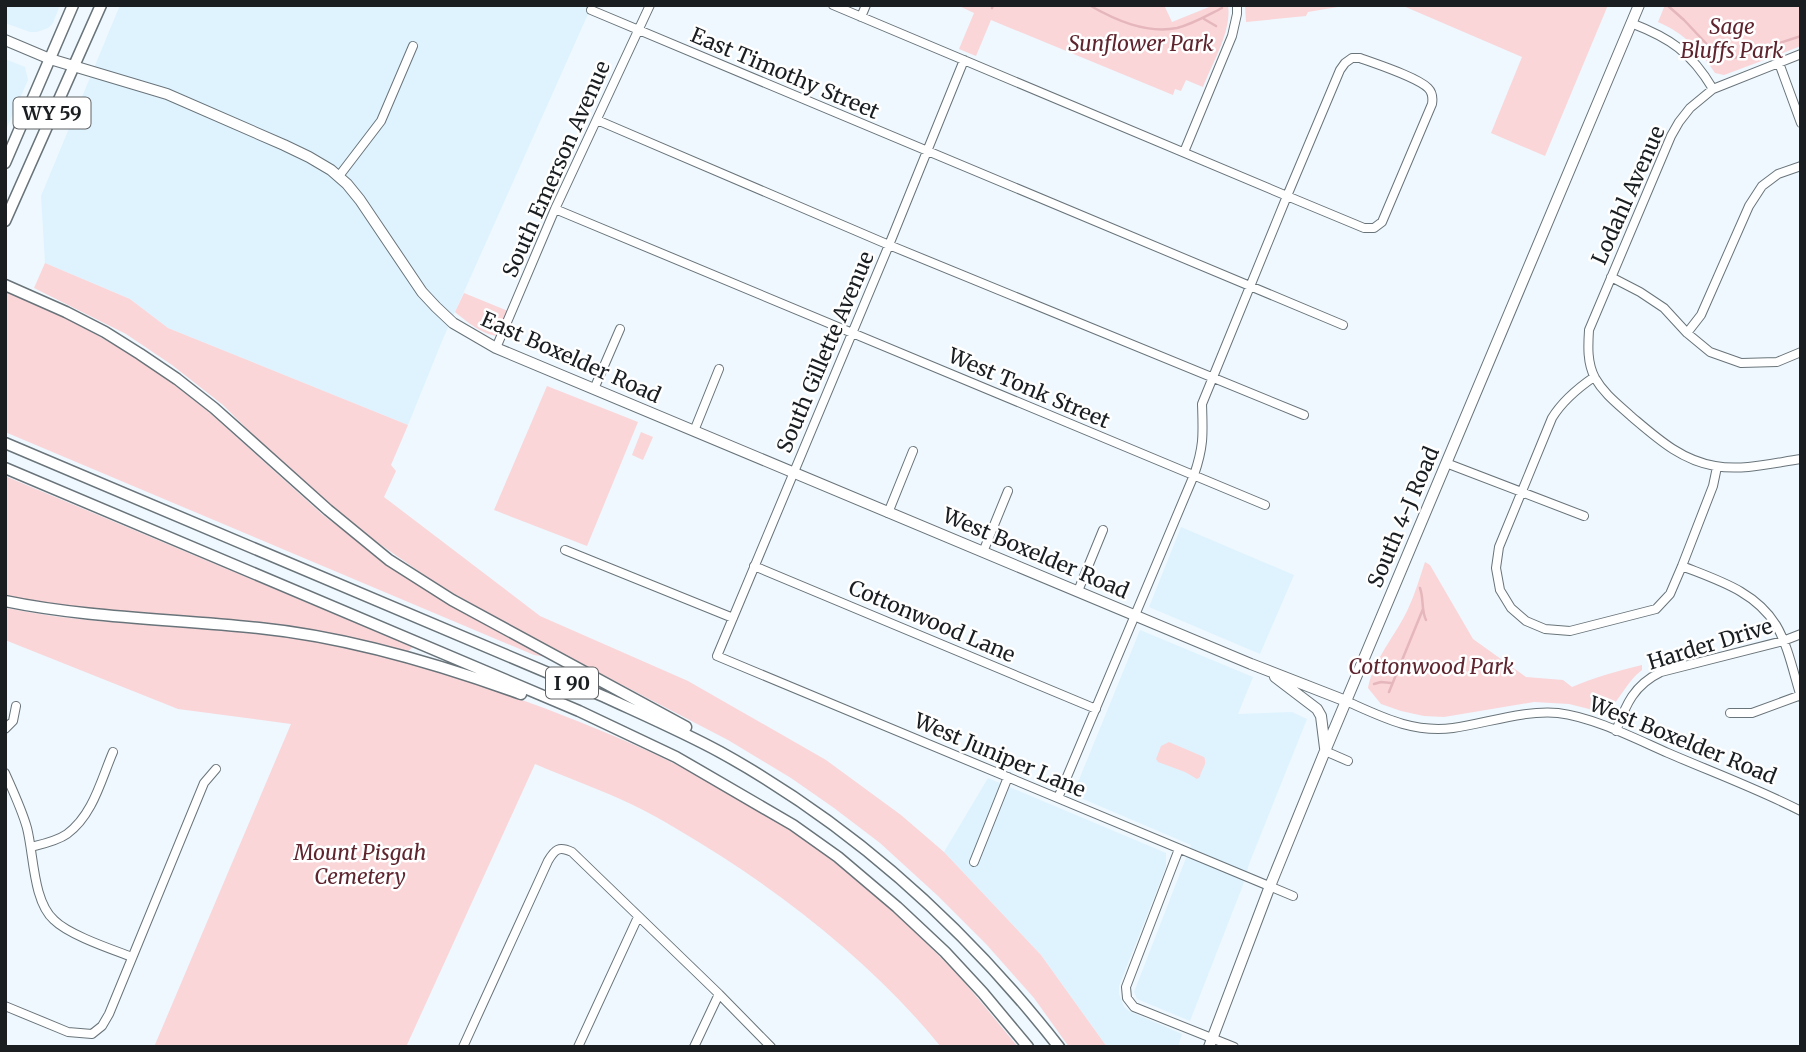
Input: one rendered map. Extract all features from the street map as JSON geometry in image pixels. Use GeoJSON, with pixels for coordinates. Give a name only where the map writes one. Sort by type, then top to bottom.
{"type":"FeatureCollection","features":[{"type":"Feature","properties":{"kind":"highway","name":"WY 59"},"geometry":{"type":"LineString","coordinates":[[5,163],[73,5]]}},
{"type":"Feature","properties":{"kind":"highway","name":"WY 59"},"geometry":{"type":"LineString","coordinates":[[5,222],[100,5]]}},
{"type":"Feature","properties":{"kind":"highway","name":"I 90"},"geometry":{"type":"LineString","coordinates":[[5,285],[57,307],[105,332],[177,379],[389,560],[452,600],[724,747],[789,786],[930,905],[1030,1010],[1059,1047]]}},
{"type":"Feature","properties":{"kind":"highway","name":"I 90"},"geometry":{"type":"LineString","coordinates":[[5,443],[674,728],[721,752],[775,785],[862,846]]}},
{"type":"Feature","properties":{"kind":"highway","name":"I 90"},"geometry":{"type":"LineString","coordinates":[[5,468],[579,711],[709,775],[793,825],[838,857],[887,898],[984,993],[1028,1047]]}},
{"type":"Feature","properties":{"kind":"highway","name":"I 90"},"geometry":{"type":"LineString","coordinates":[[5,601],[76,611],[261,628],[380,650],[465,673],[559,708],[709,775]]}},
{"type":"Feature","properties":{"kind":"main road","name":"South 4-J Road"},"geometry":{"type":"LineString","coordinates":[[1210,1042],[1325,751],[1639,5]]}},
{"type":"Feature","properties":{"kind":"main road","name":"East Boxelder Road"},"geometry":{"type":"LineString","coordinates":[[5,40],[50,59],[167,94],[309,157],[339,176],[360,200],[422,292],[453,323],[496,348],[793,473]]}},
{"type":"Feature","properties":{"kind":"main road","name":"West Boxelder Road"},"geometry":{"type":"LineString","coordinates":[[793,473],[1263,668]]}},
{"type":"Feature","properties":{"kind":"main road"},"geometry":{"type":"LineString","coordinates":[[1263,668],[1346,701]]}},
{"type":"Feature","properties":{"kind":"main road"},"geometry":{"type":"LineString","coordinates":[[1263,668],[1317,709],[1321,716],[1325,751]]}},
{"type":"Feature","properties":{"kind":"street","name":"South Emerson Avenue"},"geometry":{"type":"LineString","coordinates":[[496,348],[555,209],[650,5]]}},
{"type":"Feature","properties":{"kind":"street"},"geometry":{"type":"LineString","coordinates":[[833,5],[1184,152],[1287,196],[1364,228],[1374,228],[1382,222],[1432,104],[1433,95],[1418,81],[1360,58],[1352,58],[1340,70],[1287,196],[1212,377],[1202,404],[1203,436],[1194,475],[1058,798]]}},
{"type":"Feature","properties":{"kind":"street"},"geometry":{"type":"LineString","coordinates":[[861,17],[866,5]]}},
{"type":"Feature","properties":{"kind":"street"},"geometry":{"type":"LineString","coordinates":[[1184,152],[1233,36],[1237,5]]}},
{"type":"Feature","properties":{"kind":"street","name":"East Timothy Street"},"geometry":{"type":"LineString","coordinates":[[591,10],[1343,325]]}},
{"type":"Feature","properties":{"kind":"street"},"geometry":{"type":"LineString","coordinates":[[1631,23],[1672,41],[1690,56],[1713,89]]}},
{"type":"Feature","properties":{"kind":"street"},"geometry":{"type":"LineString","coordinates":[[339,176],[381,121],[413,46]]}},
{"type":"Feature","properties":{"kind":"street","name":"Lodahl Avenue"},"geometry":{"type":"LineString","coordinates":[[1594,377],[1588,347],[1589,330],[1671,135],[1679,122],[1690,108],[1713,89],[1801,54]]}},
{"type":"Feature","properties":{"kind":"street","name":"South Gillette Avenue"},"geometry":{"type":"LineString","coordinates":[[717,656],[964,60]]}},
{"type":"Feature","properties":{"kind":"street"},"geometry":{"type":"LineString","coordinates":[[1779,63],[1801,122]]}},
{"type":"Feature","properties":{"kind":"street"},"geometry":{"type":"LineString","coordinates":[[597,120],[889,245],[1304,415]]}},
{"type":"Feature","properties":{"kind":"street"},"geometry":{"type":"LineString","coordinates":[[1687,333],[1701,315],[1749,206],[1762,186],[1778,174],[1801,166]]}},
{"type":"Feature","properties":{"kind":"street","name":"West Tonk Street"},"geometry":{"type":"LineString","coordinates":[[555,209],[1265,505]]}},
{"type":"Feature","properties":{"kind":"street"},"geometry":{"type":"LineString","coordinates":[[1611,277],[1664,308],[1687,333],[1710,352],[1741,363],[1777,362],[1801,352]]}},
{"type":"Feature","properties":{"kind":"street"},"geometry":{"type":"LineString","coordinates":[[594,389],[620,328]]}},
{"type":"Feature","properties":{"kind":"street"},"geometry":{"type":"LineString","coordinates":[[694,431],[719,369]]}},
{"type":"Feature","properties":{"kind":"street"},"geometry":{"type":"LineString","coordinates":[[1717,467],[1713,486],[1670,594],[1656,609],[1570,631],[1545,629],[1526,621],[1511,608],[1500,590],[1496,568],[1499,547],[1552,418],[1559,406],[1594,377],[1608,396],[1668,447],[1693,461],[1717,467],[1753,466],[1801,458]]}},
{"type":"Feature","properties":{"kind":"street"},"geometry":{"type":"LineString","coordinates":[[888,513],[913,451]]}},
{"type":"Feature","properties":{"kind":"street"},"geometry":{"type":"LineString","coordinates":[[1446,463],[1584,516]]}},
{"type":"Feature","properties":{"kind":"street"},"geometry":{"type":"LineString","coordinates":[[983,552],[1008,491]]}},
{"type":"Feature","properties":{"kind":"street"},"geometry":{"type":"LineString","coordinates":[[1078,592],[1103,530]]}},
{"type":"Feature","properties":{"kind":"street"},"geometry":{"type":"LineString","coordinates":[[565,550],[733,618]]}},
{"type":"Feature","properties":{"kind":"street","name":"Cottonwood Lane"},"geometry":{"type":"LineString","coordinates":[[754,566],[1096,709]]}},
{"type":"Feature","properties":{"kind":"street"},"geometry":{"type":"LineString","coordinates":[[1682,566],[1732,586],[1762,608],[1776,626],[1783,641],[1801,695],[1752,713],[1730,713]]}},
{"type":"Feature","properties":{"kind":"street","name":"Harder Drive"},"geometry":{"type":"LineString","coordinates":[[1616,731],[1631,697],[1649,678],[1661,672],[1801,634]]}},
{"type":"Feature","properties":{"kind":"street","name":"West Juniper Lane"},"geometry":{"type":"LineString","coordinates":[[717,656],[1293,896]]}},
{"type":"Feature","properties":{"kind":"street","name":"West Boxelder Road"},"geometry":{"type":"LineString","coordinates":[[1346,701],[1402,725],[1425,728],[1450,728],[1515,716],[1558,713],[1579,717],[1801,811]]}},
{"type":"Feature","properties":{"kind":"street"},"geometry":{"type":"LineString","coordinates":[[5,729],[13,722],[16,706]]}},
{"type":"Feature","properties":{"kind":"street"},"geometry":{"type":"LineString","coordinates":[[1325,751],[1348,761]]}},
{"type":"Feature","properties":{"kind":"street"},"geometry":{"type":"LineString","coordinates":[[31,847],[66,835],[79,823],[89,809],[113,752]]}},
{"type":"Feature","properties":{"kind":"street"},"geometry":{"type":"LineString","coordinates":[[5,1006],[68,1032],[92,1034],[102,1026],[204,783],[216,769]]}},
{"type":"Feature","properties":{"kind":"street"},"geometry":{"type":"LineString","coordinates":[[5,773],[27,827],[40,899],[46,912],[67,930],[132,957]]}},
{"type":"Feature","properties":{"kind":"street"},"geometry":{"type":"LineString","coordinates":[[974,862],[1008,777]]}},
{"type":"Feature","properties":{"kind":"street"},"geometry":{"type":"LineString","coordinates":[[463,1047],[552,853],[564,848],[572,852],[771,1047]]}},
{"type":"Feature","properties":{"kind":"street"},"geometry":{"type":"LineString","coordinates":[[1179,849],[1126,987],[1126,998],[1134,1007],[1210,1042],[1234,1047]]}},
{"type":"Feature","properties":{"kind":"street"},"geometry":{"type":"LineString","coordinates":[[578,1047],[639,917]]}},
{"type":"Feature","properties":{"kind":"street"},"geometry":{"type":"LineString","coordinates":[[694,1047],[719,994]]}},
{"type":"Feature","properties":{"kind":"shaded area"},"geometry":{"type":"Polygon","coordinates":[[[5,5],[60,5],[53,23],[48,28],[30,32],[5,23],[5,5]]]}},
{"type":"Feature","properties":{"kind":"shaded area"},"geometry":{"type":"Polygon","coordinates":[[[120,5],[592,5],[442,341],[408,425],[168,328],[130,299],[45,263],[41,196],[120,5]]]}},
{"type":"Feature","properties":{"kind":"shaded area"},"geometry":{"type":"Polygon","coordinates":[[[5,59],[25,67],[28,80],[5,132],[5,59]]]}},
{"type":"Feature","properties":{"kind":"shaded area"},"geometry":{"type":"Polygon","coordinates":[[[1181,527],[1294,575],[1260,654],[1149,607],[1181,527]]]}},
{"type":"Feature","properties":{"kind":"shaded area"},"geometry":{"type":"Polygon","coordinates":[[[1140,630],[1253,677],[1238,714],[1292,712],[1307,719],[1190,1021],[1137,999],[1134,992],[1191,845],[1076,796],[1077,793],[1074,792],[1140,630]]]}},
{"type":"Feature","properties":{"kind":"shaded area"},"geometry":{"type":"Polygon","coordinates":[[[988,778],[1166,853],[1166,867],[1119,986],[1119,994],[1124,1007],[1129,1011],[1182,1034],[1178,1047],[1107,1047],[1041,955],[944,852],[988,778]]]}},
{"type":"Feature","properties":{"kind":"green space","name":"Sunflower Park"},"geometry":{"type":"Polygon","coordinates":[[[957,5],[1164,5],[1172,22],[1214,5],[1228,5],[1228,15],[1224,36],[1203,87],[1186,80],[1181,91],[1175,89],[1173,95],[991,20],[976,56],[959,49],[974,13],[957,5]]]}},
{"type":"Feature","properties":{"kind":"green space","name":"Sunflower Park"},"geometry":{"type":"Polygon","coordinates":[[[1245,5],[1350,5],[1308,12],[1306,16],[1246,22],[1245,5]]]}},
{"type":"Feature","properties":{"kind":"green space"},"geometry":{"type":"Polygon","coordinates":[[[1401,5],[1608,5],[1545,156],[1491,133],[1522,57],[1401,5]]]}},
{"type":"Feature","properties":{"kind":"green space","name":"Sage Bluffs Park"},"geometry":{"type":"Polygon","coordinates":[[[1665,5],[1801,5],[1801,46],[1724,75],[1715,73],[1691,43],[1658,22],[1665,5]]]}},
{"type":"Feature","properties":{"kind":"green space"},"geometry":{"type":"Polygon","coordinates":[[[45,263],[130,299],[168,328],[408,425],[391,465],[396,471],[384,497],[540,616],[688,681],[826,760],[901,815],[944,852],[1041,955],[1107,1047],[1069,1047],[1034,998],[986,944],[880,843],[834,808],[728,740],[440,586],[358,529],[260,442],[223,405],[172,365],[126,334],[34,288],[45,263]]]}},
{"type":"Feature","properties":{"kind":"green space"},"geometry":{"type":"Polygon","coordinates":[[[5,291],[82,327],[163,376],[210,413],[323,515],[382,560],[547,657],[534,655],[5,432],[5,291]]]}},
{"type":"Feature","properties":{"kind":"green space"},"geometry":{"type":"Polygon","coordinates":[[[464,293],[508,311],[498,336],[481,331],[455,312],[464,293]]]}},
{"type":"Feature","properties":{"kind":"green space"},"geometry":{"type":"Polygon","coordinates":[[[547,386],[638,422],[587,546],[494,510],[547,386]]]}},
{"type":"Feature","properties":{"kind":"green space"},"geometry":{"type":"Polygon","coordinates":[[[641,432],[653,437],[643,460],[632,455],[641,432]]]}},
{"type":"Feature","properties":{"kind":"green space"},"geometry":{"type":"Polygon","coordinates":[[[5,476],[413,647],[407,652],[349,638],[263,623],[61,606],[5,596],[5,476]]]}},
{"type":"Feature","properties":{"kind":"green space","name":"Cottonwood Park"},"geometry":{"type":"Polygon","coordinates":[[[1425,562],[1430,565],[1473,639],[1526,677],[1563,680],[1572,687],[1642,665],[1642,670],[1605,713],[1569,704],[1534,702],[1444,717],[1424,716],[1381,704],[1368,688],[1371,678],[1408,609],[1425,562]]]}},
{"type":"Feature","properties":{"kind":"green space","name":"Mount Pisgah Cemetery"},"geometry":{"type":"Polygon","coordinates":[[[5,608],[70,618],[268,634],[339,646],[477,684],[610,735],[708,780],[770,816],[821,851],[881,901],[937,954],[1018,1047],[941,1047],[866,967],[810,920],[751,876],[644,811],[535,764],[406,1047],[154,1047],[291,724],[178,709],[5,640],[5,608]]]}},
{"type":"Feature","properties":{"kind":"green space"},"geometry":{"type":"Polygon","coordinates":[[[1169,742],[1204,757],[1205,765],[1200,777],[1197,779],[1158,762],[1156,759],[1161,746],[1169,742]]]}},
{"type":"Feature","properties":{"kind":"waterway"},"geometry":{"type":"LineString","coordinates":[[1089,5],[1109,16],[1154,29],[1177,28],[1222,8]]}},
{"type":"Feature","properties":{"kind":"waterway"},"geometry":{"type":"LineString","coordinates":[[1667,5],[1723,58],[1734,58],[1801,36]]}},
{"type":"Feature","properties":{"kind":"waterway"},"geometry":{"type":"LineString","coordinates":[[1204,19],[1216,26]]}},
{"type":"Feature","properties":{"kind":"waterway"},"geometry":{"type":"LineString","coordinates":[[1420,588],[1426,620]]}},
{"type":"Feature","properties":{"kind":"waterway"},"geometry":{"type":"LineString","coordinates":[[1389,692],[1423,609]]}},
{"type":"Feature","properties":{"kind":"waterway"},"geometry":{"type":"LineString","coordinates":[[1374,684],[1391,683]]}}]}
